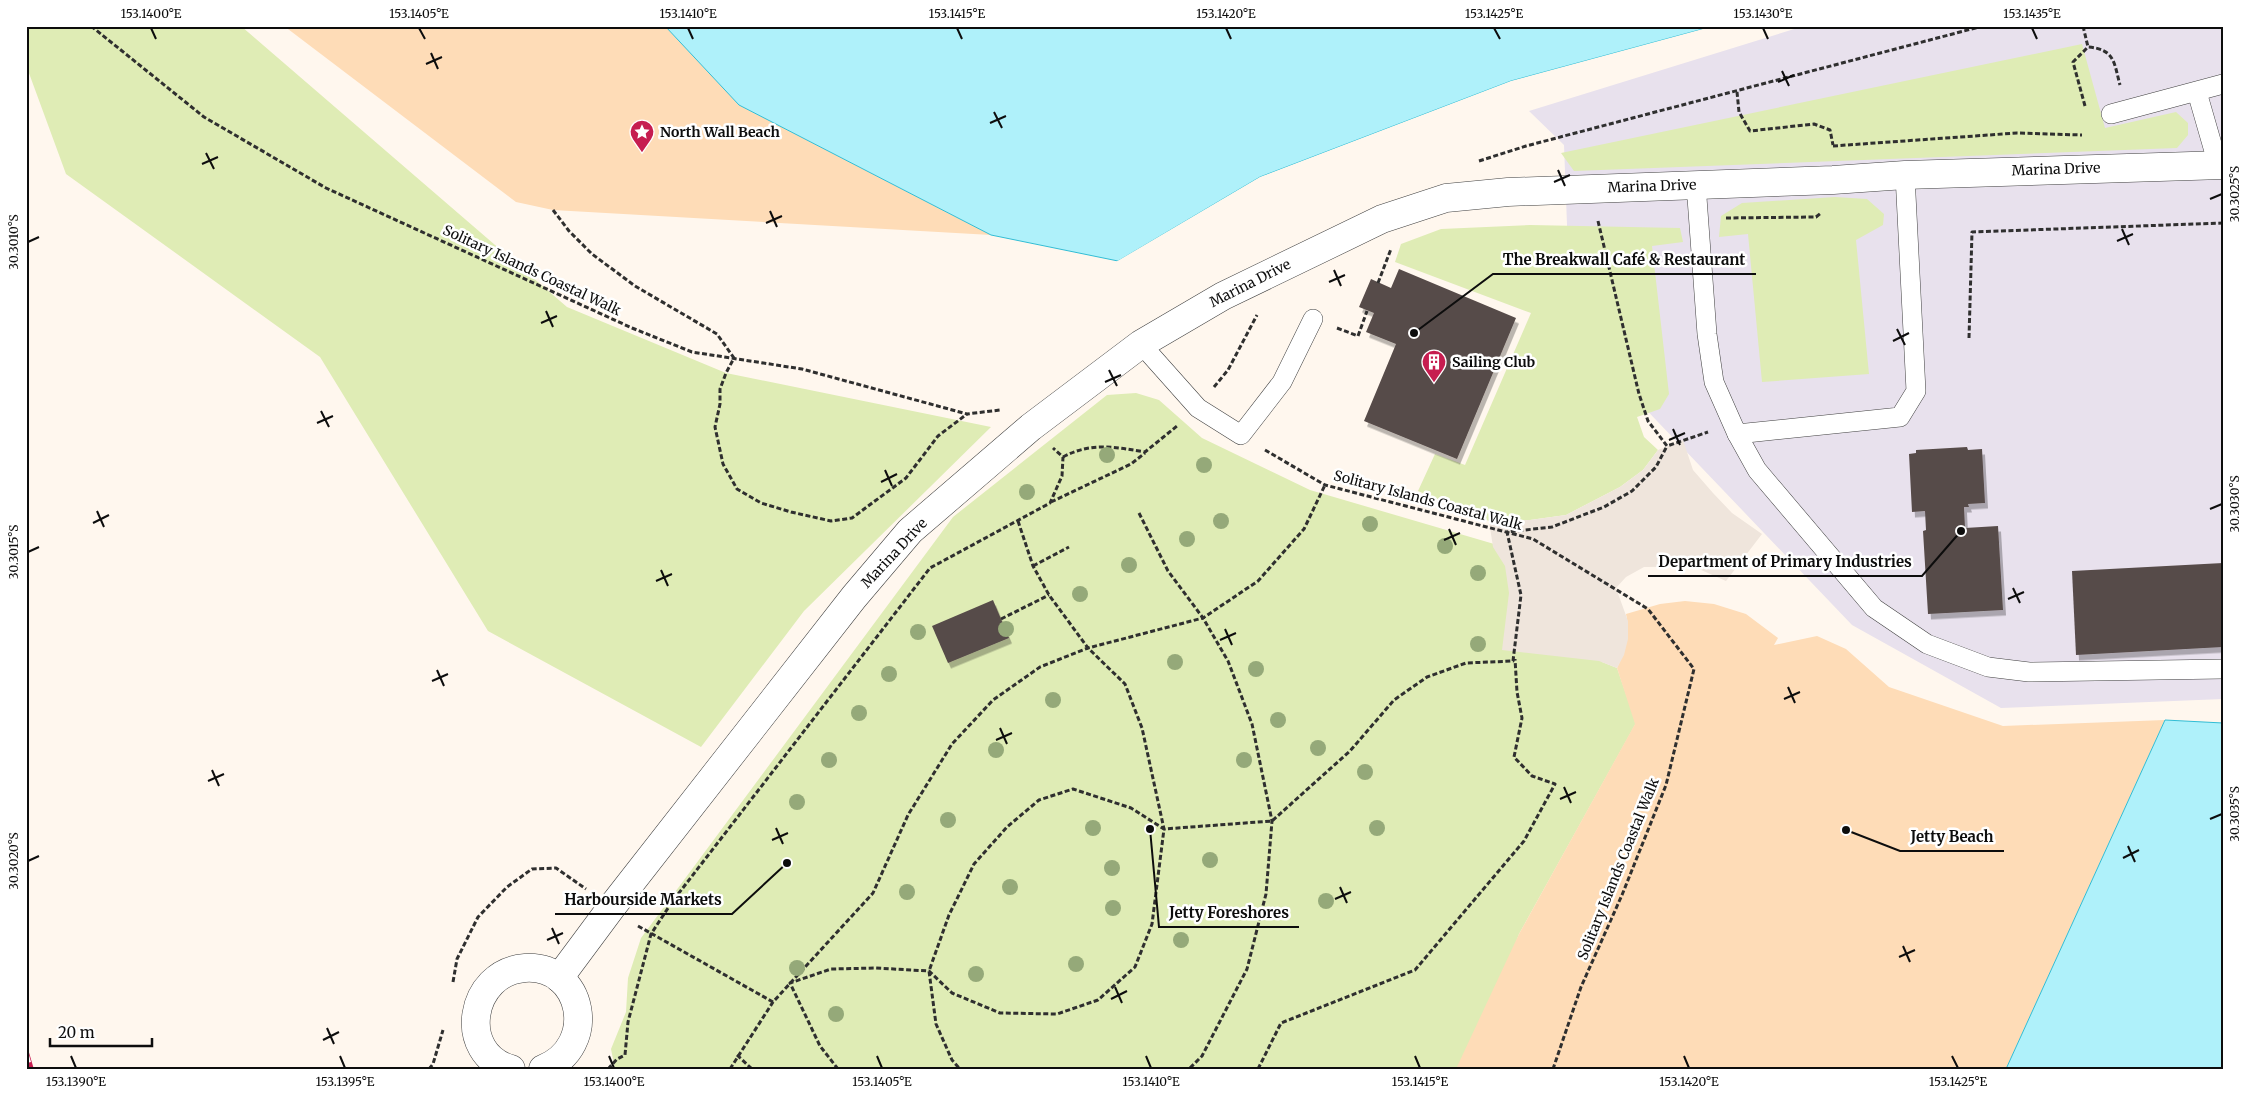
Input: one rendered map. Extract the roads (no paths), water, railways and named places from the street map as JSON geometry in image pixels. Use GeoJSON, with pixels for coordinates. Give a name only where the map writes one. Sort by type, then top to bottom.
{"type":"FeatureCollection","features":[{"type":"Feature","properties":{"kind":"street","name":"Marina Drive"},"geometry":{"type":"LineString","coordinates":[[559,978],[611,908],[854,597],[910,531],[1031,427],[1141,344],[1223,296],[1382,220],[1446,198],[1508,192],[1905,175],[2220,165]]}},
{"type":"Feature","properties":{"kind":"street"},"geometry":{"type":"LineString","coordinates":[[496,1065],[482,1045],[476,1028],[476,1010],[482,994],[494,980],[509,971],[526,968],[543,970],[559,978],[571,990],[578,1007],[580,1023],[571,1062],[543,1069]]}},
{"type":"Feature","properties":{"kind":"lane"},"geometry":{"type":"LineString","coordinates":[[2111,114],[2223,84]]}},
{"type":"Feature","properties":{"kind":"lane"},"geometry":{"type":"LineString","coordinates":[[2197,92],[2220,165]]}},
{"type":"Feature","properties":{"kind":"lane"},"geometry":{"type":"LineString","coordinates":[[1737,434],[1900,417],[1916,391],[1905,175]]}},
{"type":"Feature","properties":{"kind":"lane"},"geometry":{"type":"LineString","coordinates":[[1696,184],[1707,334],[1714,382],[1737,434],[1757,470],[1874,608],[1927,644],[1988,667],[2029,672],[2223,668]]}},
{"type":"Feature","properties":{"kind":"lane"},"geometry":{"type":"LineString","coordinates":[[1141,344],[1198,408],[1241,435],[1282,382],[1313,319]]}},
{"type":"Feature","properties":{"kind":"water"},"geometry":{"type":"Polygon","coordinates":[[[665,26],[1714,26],[1511,81],[1260,177],[1118,261],[991,235],[739,105],[665,26]]]}},
{"type":"Feature","properties":{"kind":"water"},"geometry":{"type":"Polygon","coordinates":[[[2165,720],[2223,723],[2223,1069],[2006,1069],[2165,720]]]}},
{"type":"Feature","properties":{"kind":"railway"},"geometry":{"type":"LineString","coordinates":[[26,1052],[31,1069]]}},
{"type":"Feature","properties":{"kind":"place","name":"North Wall Beach"},"geometry":{"type":"Point","coordinates":[642,153]}},
{"type":"Feature","properties":{"kind":"place","name":"The Breakwall Café & Restaurant"},"geometry":{"type":"Point","coordinates":[1414,333]}},
{"type":"Feature","properties":{"kind":"place","name":"Sailing Club"},"geometry":{"type":"Point","coordinates":[1434,383]}},
{"type":"Feature","properties":{"kind":"place","name":"Department of Primary Industries"},"geometry":{"type":"Point","coordinates":[1961,531]}},
{"type":"Feature","properties":{"kind":"place","name":"Jetty Foreshores"},"geometry":{"type":"Point","coordinates":[1150,829]}},
{"type":"Feature","properties":{"kind":"place","name":"Jetty Beach"},"geometry":{"type":"Point","coordinates":[1846,830]}},
{"type":"Feature","properties":{"kind":"place","name":"Harbourside Markets"},"geometry":{"type":"Point","coordinates":[787,863]}}]}
